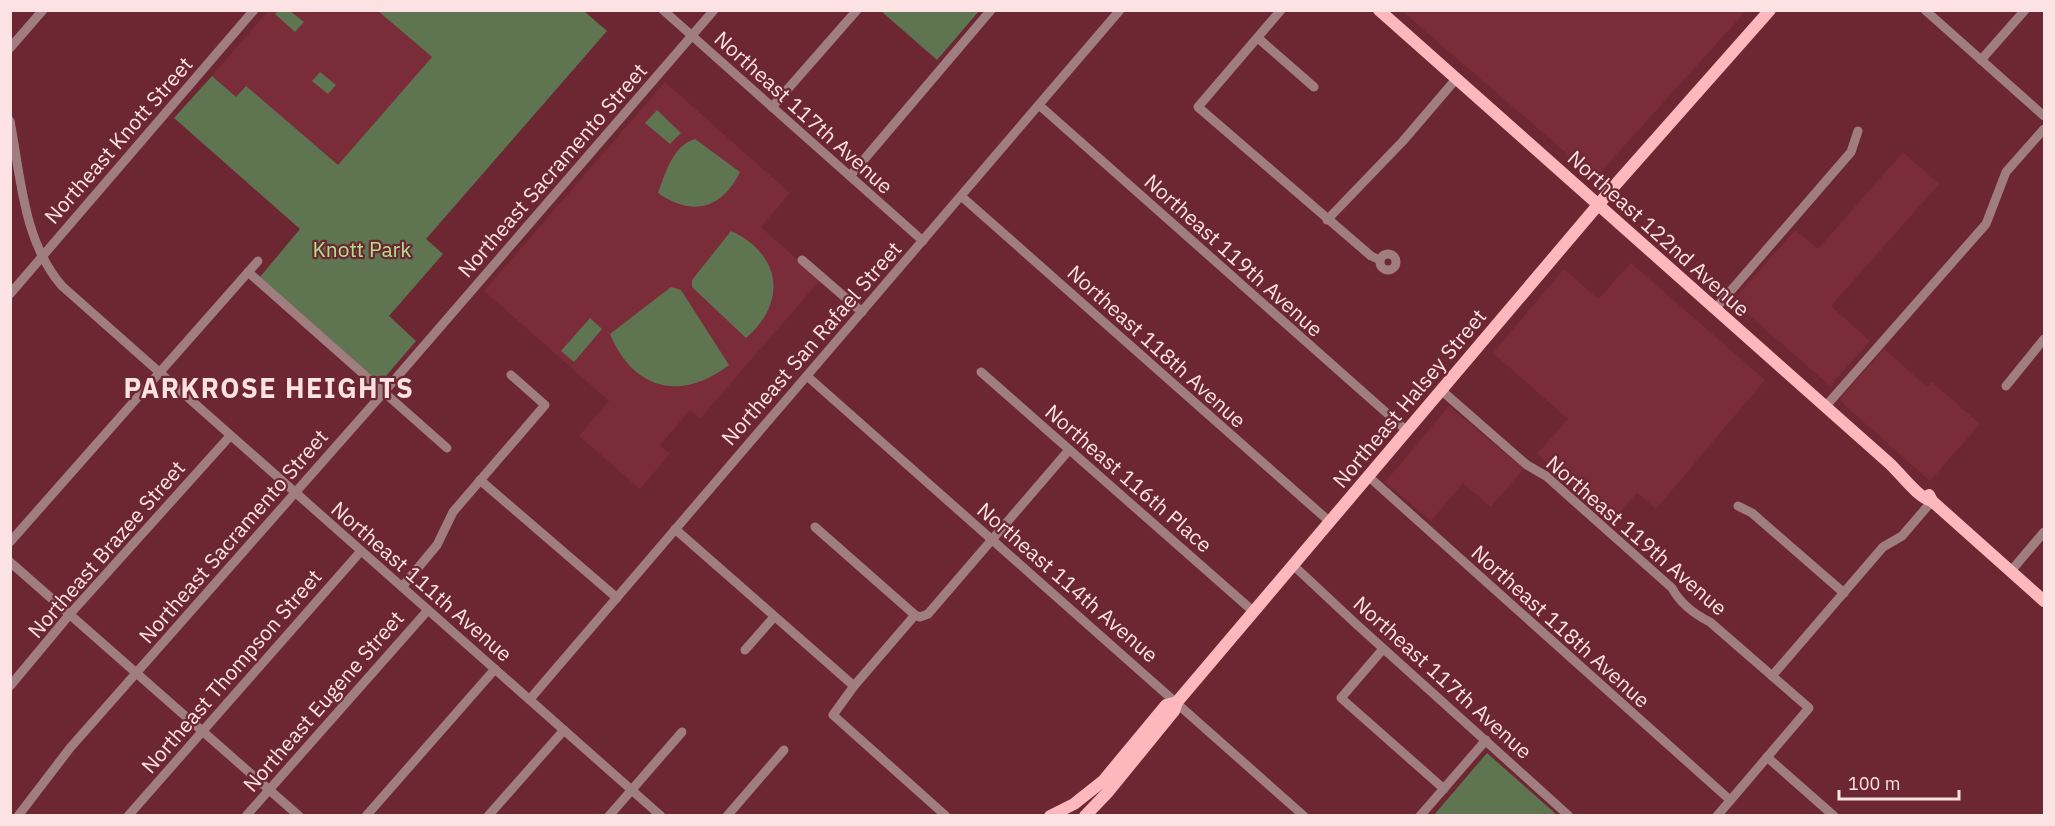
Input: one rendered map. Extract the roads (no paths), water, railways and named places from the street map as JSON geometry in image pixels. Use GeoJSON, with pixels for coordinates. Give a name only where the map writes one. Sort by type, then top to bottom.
{"type":"FeatureCollection","features":[{"type":"Feature","properties":{"kind":"main road","name":"Northeast 122nd Avenue"},"geometry":{"type":"LineString","coordinates":[[1379,10],[1913,485],[1922,498],[1932,501],[2044,601]]}},
{"type":"Feature","properties":{"kind":"main road","name":"Northeast Halsey Street"},"geometry":{"type":"LineString","coordinates":[[1085,816],[1135,760],[1174,711],[1177,702],[1598,205],[1770,10]]}},
{"type":"Feature","properties":{"kind":"main road"},"geometry":{"type":"LineString","coordinates":[[1050,816],[1092,791],[1166,705],[1177,702]]}},
{"type":"Feature","properties":{"kind":"street"},"geometry":{"type":"LineString","coordinates":[[10,48],[43,10]]}},
{"type":"Feature","properties":{"kind":"street","name":"Northeast Knott Street"},"geometry":{"type":"LineString","coordinates":[[10,294],[254,10]]}},
{"type":"Feature","properties":{"kind":"street","name":"Northeast 117th Avenue"},"geometry":{"type":"LineString","coordinates":[[663,10],[923,240]]}},
{"type":"Feature","properties":{"kind":"street","name":"Northeast Sacramento Street"},"geometry":{"type":"LineString","coordinates":[[18,816],[70,748],[384,392],[714,10]]}},
{"type":"Feature","properties":{"kind":"street"},"geometry":{"type":"LineString","coordinates":[[772,107],[857,10]]}},
{"type":"Feature","properties":{"kind":"street"},"geometry":{"type":"LineString","coordinates":[[850,176],[991,10]]}},
{"type":"Feature","properties":{"kind":"street","name":"Northeast San Rafael Street"},"geometry":{"type":"LineString","coordinates":[[530,699],[1120,10]]}},
{"type":"Feature","properties":{"kind":"street"},"geometry":{"type":"LineString","coordinates":[[1281,10],[1198,107],[1327,220],[1371,256],[1380,260]]}},
{"type":"Feature","properties":{"kind":"street"},"geometry":{"type":"LineString","coordinates":[[1925,10],[2044,116]]}},
{"type":"Feature","properties":{"kind":"street"},"geometry":{"type":"LineString","coordinates":[[1981,60],[2025,10]]}},
{"type":"Feature","properties":{"kind":"street"},"geometry":{"type":"LineString","coordinates":[[1258,38],[1314,87]]}},
{"type":"Feature","properties":{"kind":"street"},"geometry":{"type":"LineString","coordinates":[[1327,220],[1403,141],[1456,79]]}},
{"type":"Feature","properties":{"kind":"street","name":"Northeast 119th Avenue"},"geometry":{"type":"LineString","coordinates":[[1039,105],[1407,431]]}},
{"type":"Feature","properties":{"kind":"street","name":"Northeast 111th Avenue"},"geometry":{"type":"LineString","coordinates":[[10,121],[29,219],[42,257],[54,277],[70,294],[230,436],[662,816]]}},
{"type":"Feature","properties":{"kind":"street"},"geometry":{"type":"LineString","coordinates":[[1825,407],[1986,224],[2006,172],[2044,129]]}},
{"type":"Feature","properties":{"kind":"street"},"geometry":{"type":"LineString","coordinates":[[1715,309],[1851,152],[1858,131]]}},
{"type":"Feature","properties":{"kind":"street","name":"Northeast 118th Avenue"},"geometry":{"type":"LineString","coordinates":[[961,196],[1330,522]]}},
{"type":"Feature","properties":{"kind":"street"},"geometry":{"type":"LineString","coordinates":[[802,260],[862,312]]}},
{"type":"Feature","properties":{"kind":"street"},"geometry":{"type":"LineString","coordinates":[[10,542],[258,261]]}},
{"type":"Feature","properties":{"kind":"street"},"geometry":{"type":"LineString","coordinates":[[248,273],[447,448]]}},
{"type":"Feature","properties":{"kind":"street"},"geometry":{"type":"LineString","coordinates":[[2006,386],[2044,339]]}},
{"type":"Feature","properties":{"kind":"street","name":"Northeast 116th Place"},"geometry":{"type":"LineString","coordinates":[[981,372],[1254,612]]}},
{"type":"Feature","properties":{"kind":"street"},"geometry":{"type":"LineString","coordinates":[[402,586],[437,545],[453,512],[545,405],[511,375]]}},
{"type":"Feature","properties":{"kind":"street","name":"Northeast 114th Avenue"},"geometry":{"type":"LineString","coordinates":[[807,376],[1304,816]]}},
{"type":"Feature","properties":{"kind":"street","name":"Northeast 119th Avenue"},"geometry":{"type":"LineString","coordinates":[[1441,390],[1527,465],[1546,476],[1672,588],[1678,598],[1698,616],[1710,622],[1809,708],[1767,757]]}},
{"type":"Feature","properties":{"kind":"street","name":"Northeast Brazee Street"},"geometry":{"type":"LineString","coordinates":[[10,686],[70,614],[230,436]]}},
{"type":"Feature","properties":{"kind":"street"},"geometry":{"type":"LineString","coordinates":[[815,527],[920,617],[928,614],[1069,450]]}},
{"type":"Feature","properties":{"kind":"street","name":"Northeast 118th Avenue"},"geometry":{"type":"LineString","coordinates":[[1368,476],[1731,800]]}},
{"type":"Feature","properties":{"kind":"street"},"geometry":{"type":"LineString","coordinates":[[480,480],[617,598]]}},
{"type":"Feature","properties":{"kind":"street"},"geometry":{"type":"LineString","coordinates":[[1772,676],[1883,546],[1902,536],[1932,501]]}},
{"type":"Feature","properties":{"kind":"street"},"geometry":{"type":"LineString","coordinates":[[1738,506],[1755,516],[1844,593]]}},
{"type":"Feature","properties":{"kind":"street"},"geometry":{"type":"LineString","coordinates":[[675,530],[854,686]]}},
{"type":"Feature","properties":{"kind":"street"},"geometry":{"type":"LineString","coordinates":[[2011,571],[2044,532]]}},
{"type":"Feature","properties":{"kind":"street","name":"Northeast Thompson Street"},"geometry":{"type":"LineString","coordinates":[[128,816],[361,551]]}},
{"type":"Feature","properties":{"kind":"street"},"geometry":{"type":"LineString","coordinates":[[10,562],[299,816]]}},
{"type":"Feature","properties":{"kind":"street","name":"Northeast 117th Avenue"},"geometry":{"type":"LineString","coordinates":[[1293,565],[1569,816]]}},
{"type":"Feature","properties":{"kind":"street","name":"Northeast Eugene Street"},"geometry":{"type":"LineString","coordinates":[[246,816],[428,609]]}},
{"type":"Feature","properties":{"kind":"street"},"geometry":{"type":"LineString","coordinates":[[915,615],[854,686],[833,716],[946,816]]}},
{"type":"Feature","properties":{"kind":"street"},"geometry":{"type":"LineString","coordinates":[[745,650],[774,617]]}},
{"type":"Feature","properties":{"kind":"street"},"geometry":{"type":"LineString","coordinates":[[1383,649],[1341,698],[1444,789]]}},
{"type":"Feature","properties":{"kind":"street"},"geometry":{"type":"LineString","coordinates":[[366,816],[495,669]]}},
{"type":"Feature","properties":{"kind":"street"},"geometry":{"type":"LineString","coordinates":[[489,816],[564,730]]}},
{"type":"Feature","properties":{"kind":"street"},"geometry":{"type":"LineString","coordinates":[[609,816],[682,732]]}},
{"type":"Feature","properties":{"kind":"street"},"geometry":{"type":"LineString","coordinates":[[1420,816],[1486,740]]}},
{"type":"Feature","properties":{"kind":"street"},"geometry":{"type":"LineString","coordinates":[[726,816],[784,750]]}},
{"type":"Feature","properties":{"kind":"street"},"geometry":{"type":"LineString","coordinates":[[1717,816],[1767,757],[1834,816]]}},
{"type":"Feature","properties":{"kind":"district","name":"PARKROSE HEIGHTS"},"geometry":{"type":"Point","coordinates":[269,387]}},
{"type":"Feature","properties":{"kind":"park label","name":"Knott Park"},"geometry":{"type":"Point","coordinates":[362,249]}}]}
